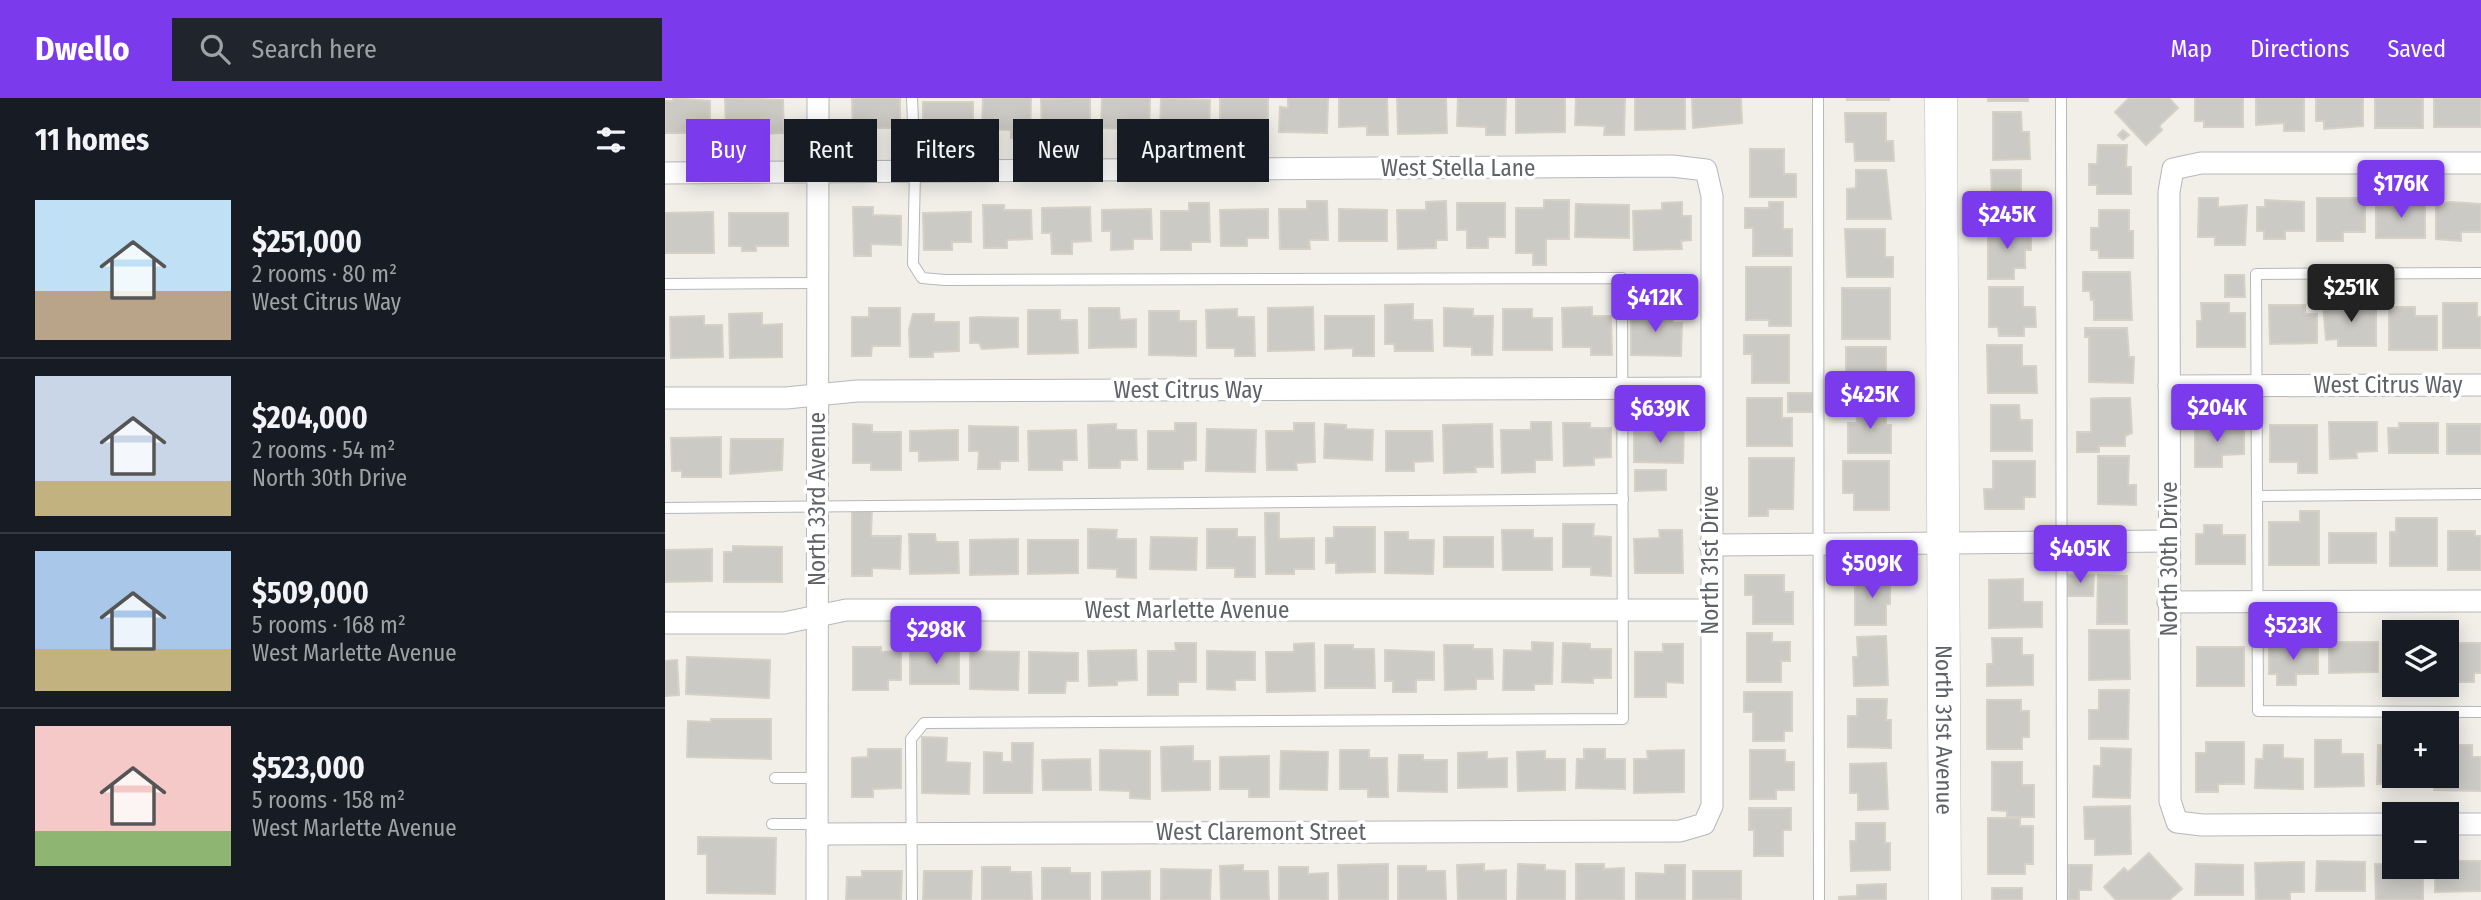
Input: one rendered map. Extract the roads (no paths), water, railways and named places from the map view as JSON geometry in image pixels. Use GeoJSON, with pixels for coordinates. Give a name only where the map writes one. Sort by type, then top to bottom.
{"type":"FeatureCollection","features":[{"type":"Feature","properties":{"kind":"street","name":"North 33rd Avenue"},"geometry":{"type":"LineString","coordinates":[[818,98],[818,119]]}},
{"type":"Feature","properties":{"kind":"street","name":"North 31st Avenue"},"geometry":{"type":"LineString","coordinates":[[1941,98],[1945,900]]}},
{"type":"Feature","properties":{"kind":"street","name":"North 30th Drive"},"geometry":{"type":"LineString","coordinates":[[2382,824],[2202,825],[2177,822],[2170,801],[2169,192],[2173,169],[2201,163],[2481,163]]}},
{"type":"Feature","properties":{"kind":"street","name":"West Stella Lane"},"geometry":{"type":"LineString","coordinates":[[999,170],[1672,166],[1706,170]]}},
{"type":"Feature","properties":{"kind":"street","name":"North 31st Drive"},"geometry":{"type":"LineString","coordinates":[[1704,824],[1712,806],[1712,196],[1706,170]]}},
{"type":"Feature","properties":{"kind":"street","name":"West Stella Lane"},"geometry":{"type":"LineString","coordinates":[[665,173],[784,172]]}},
{"type":"Feature","properties":{"kind":"street","name":"North 33rd Avenue"},"geometry":{"type":"LineString","coordinates":[[817,900],[818,182]]}},
{"type":"Feature","properties":{"kind":"street","name":"West Citrus Way"},"geometry":{"type":"LineString","coordinates":[[2169,386],[2481,384]]}},
{"type":"Feature","properties":{"kind":"street","name":"West Citrus Way"},"geometry":{"type":"LineString","coordinates":[[665,398],[786,398],[857,391],[1711,388]]}},
{"type":"Feature","properties":{"kind":"street"},"geometry":{"type":"LineString","coordinates":[[1710,545],[2168,541]]}},
{"type":"Feature","properties":{"kind":"street"},"geometry":{"type":"LineString","coordinates":[[2168,602],[2481,601]]}},
{"type":"Feature","properties":{"kind":"street","name":"West Marlette Avenue"},"geometry":{"type":"LineString","coordinates":[[665,623],[785,623],[846,610],[1710,610]]}},
{"type":"Feature","properties":{"kind":"street","name":"West Claremont Street"},"geometry":{"type":"LineString","coordinates":[[817,829],[911,834],[1680,831],[1704,824]]}},
{"type":"Feature","properties":{"kind":"street"},"geometry":{"type":"LineString","coordinates":[[2459,824],[2481,824]]}},
{"type":"Feature","properties":{"kind":"lane"},"geometry":{"type":"LineString","coordinates":[[912,98],[913,119]]}},
{"type":"Feature","properties":{"kind":"lane"},"geometry":{"type":"LineString","coordinates":[[1818,98],[1819,900]]}},
{"type":"Feature","properties":{"kind":"lane"},"geometry":{"type":"LineString","coordinates":[[2061,98],[2063,900]]}},
{"type":"Feature","properties":{"kind":"lane"},"geometry":{"type":"LineString","coordinates":[[912,900],[911,739],[924,723],[1623,719],[1622,278],[922,278],[913,264],[915,182]]}},
{"type":"Feature","properties":{"kind":"lane"},"geometry":{"type":"LineString","coordinates":[[2481,273],[2256,274],[2258,711],[2481,712]]}},
{"type":"Feature","properties":{"kind":"lane"},"geometry":{"type":"LineString","coordinates":[[665,284],[818,283]]}},
{"type":"Feature","properties":{"kind":"lane"},"geometry":{"type":"LineString","coordinates":[[2257,496],[2481,494]]}},
{"type":"Feature","properties":{"kind":"lane"},"geometry":{"type":"LineString","coordinates":[[665,508],[1623,499]]}},
{"type":"Feature","properties":{"kind":"lane"},"geometry":{"type":"LineString","coordinates":[[775,778],[817,778]]}},
{"type":"Feature","properties":{"kind":"lane"},"geometry":{"type":"LineString","coordinates":[[772,824],[817,829]]}}]}
